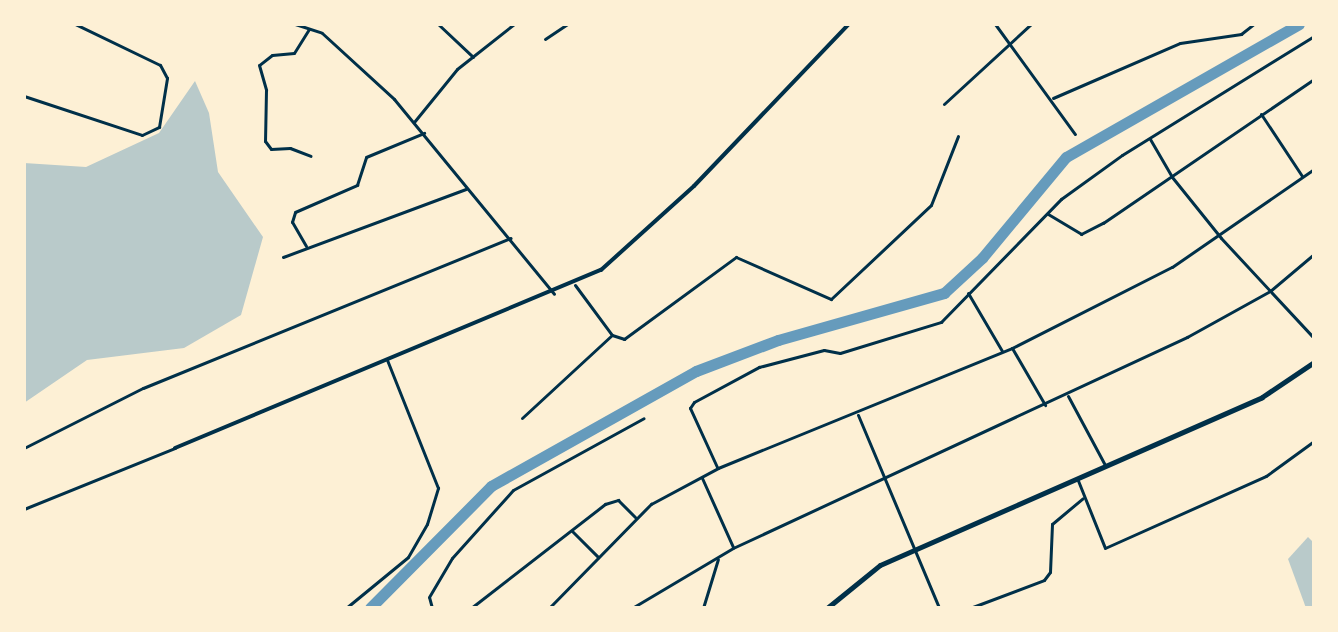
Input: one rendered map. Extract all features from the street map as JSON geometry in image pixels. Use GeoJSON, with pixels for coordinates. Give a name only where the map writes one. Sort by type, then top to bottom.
{"type":"FeatureCollection","features":[{"type":"Feature","properties":{"kind":"main road"},"geometry":{"type":"LineString","coordinates":[[827,608],[854,582],[915,547],[1262,397],[1314,362]]}},
{"type":"Feature","properties":{"kind":"street"},"geometry":{"type":"LineString","coordinates":[[24,96],[142,135],[159,127],[167,78],[160,65],[75,24]]}},
{"type":"Feature","properties":{"kind":"street"},"geometry":{"type":"LineString","coordinates":[[295,24],[322,33],[414,122],[554,294]]}},
{"type":"Feature","properties":{"kind":"street"},"geometry":{"type":"LineString","coordinates":[[438,24],[473,57]]}},
{"type":"Feature","properties":{"kind":"street"},"geometry":{"type":"LineString","coordinates":[[414,122],[424,103],[514,24]]}},
{"type":"Feature","properties":{"kind":"street"},"geometry":{"type":"LineString","coordinates":[[545,39],[567,24]]}},
{"type":"Feature","properties":{"kind":"street"},"geometry":{"type":"LineString","coordinates":[[24,509],[387,360],[516,303],[554,294],[601,270],[694,186],[849,24]]}},
{"type":"Feature","properties":{"kind":"street"},"geometry":{"type":"LineString","coordinates":[[995,24],[1053,98],[1075,134]]}},
{"type":"Feature","properties":{"kind":"street"},"geometry":{"type":"LineString","coordinates":[[944,104],[1031,24]]}},
{"type":"Feature","properties":{"kind":"street"},"geometry":{"type":"LineString","coordinates":[[1053,98],[1180,43],[1241,34],[1254,24]]}},
{"type":"Feature","properties":{"kind":"street"},"geometry":{"type":"LineString","coordinates":[[309,29],[294,53],[272,55],[259,65],[266,90],[265,141],[271,149],[290,148],[311,156]]}},
{"type":"Feature","properties":{"kind":"street"},"geometry":{"type":"LineString","coordinates":[[718,468],[690,408],[759,367],[824,350],[840,353],[941,322],[1048,214],[1103,168],[1314,36]]}},
{"type":"Feature","properties":{"kind":"street"},"geometry":{"type":"LineString","coordinates":[[1048,214],[1081,234],[1172,177],[1314,79]]}},
{"type":"Feature","properties":{"kind":"street"},"geometry":{"type":"LineString","coordinates":[[1261,114],[1302,176]]}},
{"type":"Feature","properties":{"kind":"street"},"geometry":{"type":"LineString","coordinates":[[306,246],[292,222],[295,212],[357,185],[366,157],[424,133]]}},
{"type":"Feature","properties":{"kind":"street"},"geometry":{"type":"LineString","coordinates":[[575,285],[612,335],[624,339],[736,257],[831,299],[931,205],[958,136]]}},
{"type":"Feature","properties":{"kind":"street"},"geometry":{"type":"LineString","coordinates":[[1150,139],[1172,177],[1221,238],[1314,338]]}},
{"type":"Feature","properties":{"kind":"street"},"geometry":{"type":"LineString","coordinates":[[549,608],[635,517],[718,468],[858,415],[1012,348],[1221,238],[1314,169]]}},
{"type":"Feature","properties":{"kind":"street"},"geometry":{"type":"LineString","coordinates":[[283,257],[466,189]]}},
{"type":"Feature","properties":{"kind":"street"},"geometry":{"type":"LineString","coordinates":[[24,448],[143,388],[511,238]]}},
{"type":"Feature","properties":{"kind":"street"},"geometry":{"type":"LineString","coordinates":[[632,608],[733,548],[1068,396],[1270,291],[1314,254]]}},
{"type":"Feature","properties":{"kind":"street"},"geometry":{"type":"LineString","coordinates":[[968,293],[1002,351]]}},
{"type":"Feature","properties":{"kind":"street"},"geometry":{"type":"LineString","coordinates":[[522,418],[612,335]]}},
{"type":"Feature","properties":{"kind":"street"},"geometry":{"type":"LineString","coordinates":[[1012,348],[1045,405]]}},
{"type":"Feature","properties":{"kind":"street"},"geometry":{"type":"LineString","coordinates":[[346,608],[408,557],[427,524],[438,488],[387,360]]}},
{"type":"Feature","properties":{"kind":"street"},"geometry":{"type":"LineString","coordinates":[[1068,396],[1105,465]]}},
{"type":"Feature","properties":{"kind":"street"},"geometry":{"type":"LineString","coordinates":[[858,415],[939,608]]}},
{"type":"Feature","properties":{"kind":"street"},"geometry":{"type":"LineString","coordinates":[[432,608],[429,597],[452,558],[513,490],[644,418]]}},
{"type":"Feature","properties":{"kind":"street"},"geometry":{"type":"LineString","coordinates":[[1077,478],[1105,548],[1266,476],[1314,441]]}},
{"type":"Feature","properties":{"kind":"street"},"geometry":{"type":"LineString","coordinates":[[702,478],[733,548]]}},
{"type":"Feature","properties":{"kind":"street"},"geometry":{"type":"LineString","coordinates":[[970,608],[1044,580],[1050,572],[1052,524],[1083,498]]}},
{"type":"Feature","properties":{"kind":"street"},"geometry":{"type":"LineString","coordinates":[[471,608],[613,500],[635,517]]}},
{"type":"Feature","properties":{"kind":"street"},"geometry":{"type":"LineString","coordinates":[[572,531],[598,557]]}},
{"type":"Feature","properties":{"kind":"street"},"geometry":{"type":"LineString","coordinates":[[703,608],[718,559]]}},
{"type":"Feature","properties":{"kind":"shaded area"},"geometry":{"type":"Polygon","coordinates":[[[195,81],[209,113],[218,172],[263,237],[241,315],[184,348],[87,360],[24,403],[24,163],[86,167],[159,133],[195,81]]]}},
{"type":"Feature","properties":{"kind":"shaded area"},"geometry":{"type":"Polygon","coordinates":[[[1308,537],[1314,543],[1314,608],[1306,608],[1288,559],[1308,537]]]}},
{"type":"Feature","properties":{"kind":"waterway"},"geometry":{"type":"LineString","coordinates":[[370,608],[491,486],[696,371],[778,340],[944,293],[982,258],[1066,157],[1299,24]]}}]}
